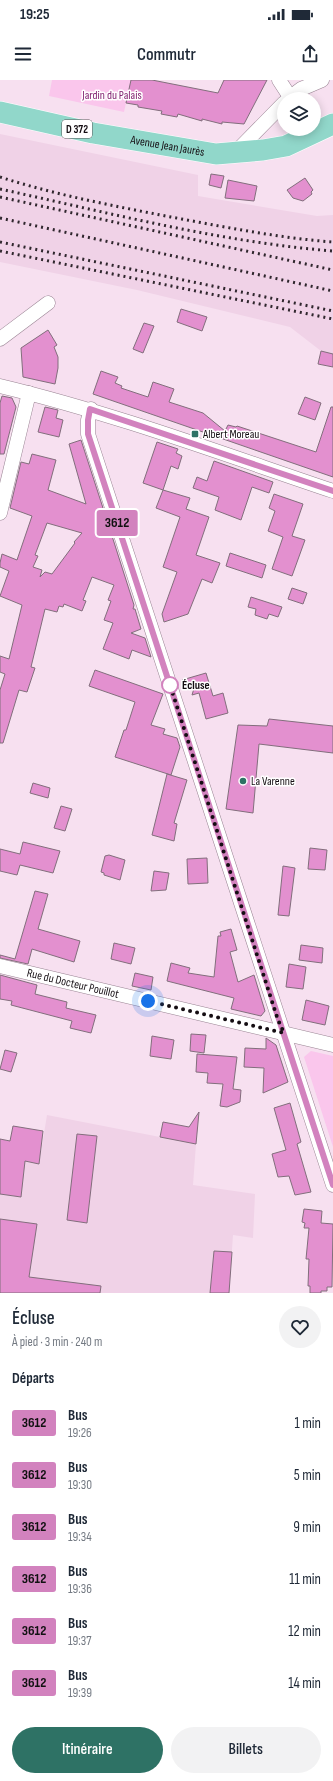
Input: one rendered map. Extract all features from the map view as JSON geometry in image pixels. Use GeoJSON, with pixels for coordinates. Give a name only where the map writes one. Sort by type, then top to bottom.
{"type":"FeatureCollection","features":[{"type":"Feature","properties":{"kind":"main road","name":"Avenue Jean Jaurès"},"geometry":{"type":"LineString","coordinates":[[0,112],[93,133],[216,154],[234,154],[286,146],[333,124]]}},
{"type":"Feature","properties":{"kind":"street"},"geometry":{"type":"LineString","coordinates":[[279,80],[284,92]]}},
{"type":"Feature","properties":{"kind":"street"},"geometry":{"type":"LineString","coordinates":[[297,92],[322,80]]}},
{"type":"Feature","properties":{"kind":"street"},"geometry":{"type":"LineString","coordinates":[[234,154],[277,111]]}},
{"type":"Feature","properties":{"kind":"street"},"geometry":{"type":"LineString","coordinates":[[260,128],[274,149]]}},
{"type":"Feature","properties":{"kind":"street"},"geometry":{"type":"LineString","coordinates":[[0,339],[48,304]]}},
{"type":"Feature","properties":{"kind":"street"},"geometry":{"type":"LineString","coordinates":[[0,386],[90,409],[333,491]]}},
{"type":"Feature","properties":{"kind":"street"},"geometry":{"type":"LineString","coordinates":[[0,513],[29,393]]}},
{"type":"Feature","properties":{"kind":"street"},"geometry":{"type":"LineString","coordinates":[[90,409],[88,434],[333,1185]]}},
{"type":"Feature","properties":{"kind":"street","name":"Rue du Docteur Pouillot"},"geometry":{"type":"LineString","coordinates":[[0,966],[333,1045]]}},
{"type":"Feature","properties":{"kind":"shaded area"},"geometry":{"type":"Polygon","coordinates":[[[0,134],[198,175],[198,196],[317,216],[333,215],[333,354],[321,351],[290,327],[137,290],[0,262],[0,134]]]}},
{"type":"Feature","properties":{"kind":"shaded area"},"geometry":{"type":"Polygon","coordinates":[[[47,1115],[196,1144],[193,1185],[255,1194],[253,1238],[233,1235],[229,1293],[0,1293],[0,1157],[39,1164],[47,1115]]]}},
{"type":"Feature","properties":{"kind":"green space","name":"Jardin du Palais"},"geometry":{"type":"Polygon","coordinates":[[[52,80],[131,80],[124,112],[49,96],[52,80]]]}},
{"type":"Feature","properties":{"kind":"green space"},"geometry":{"type":"Polygon","coordinates":[[[311,1051],[333,1056],[333,1147],[304,1057],[311,1051]]]}},
{"type":"Feature","properties":{"kind":"building"},"geometry":{"type":"Polygon","coordinates":[[[131,80],[152,80],[218,93],[224,80],[267,80],[244,124],[222,122],[222,124],[202,119],[202,121],[178,114],[177,117],[161,114],[162,111],[138,107],[138,105],[126,103],[131,80]]]}},
{"type":"Feature","properties":{"kind":"building"},"geometry":{"type":"Polygon","coordinates":[[[211,174],[224,176],[221,188],[209,185],[211,174]]]}},
{"type":"Feature","properties":{"kind":"building"},"geometry":{"type":"Polygon","coordinates":[[[305,178],[313,190],[311,192],[312,194],[303,201],[293,198],[287,190],[305,178]]]}},
{"type":"Feature","properties":{"kind":"building"},"geometry":{"type":"Polygon","coordinates":[[[228,180],[257,186],[254,201],[225,198],[228,180]]]}},
{"type":"Feature","properties":{"kind":"building"},"geometry":{"type":"Polygon","coordinates":[[[181,309],[207,317],[202,331],[177,322],[181,309]]]}},
{"type":"Feature","properties":{"kind":"building"},"geometry":{"type":"Polygon","coordinates":[[[144,323],[154,326],[143,353],[133,349],[144,323]]]}},
{"type":"Feature","properties":{"kind":"building"},"geometry":{"type":"Polygon","coordinates":[[[48,330],[57,345],[54,347],[58,357],[58,368],[55,384],[23,377],[21,348],[48,330]]]}},
{"type":"Feature","properties":{"kind":"building"},"geometry":{"type":"Polygon","coordinates":[[[321,351],[333,354],[333,367],[318,364],[321,351]]]}},
{"type":"Feature","properties":{"kind":"building"},"geometry":{"type":"Polygon","coordinates":[[[101,371],[118,377],[115,383],[122,386],[121,388],[148,397],[153,382],[174,389],[169,402],[203,413],[225,431],[228,425],[237,426],[316,452],[331,407],[333,407],[333,477],[93,394],[101,371]]]}},
{"type":"Feature","properties":{"kind":"building"},"geometry":{"type":"Polygon","coordinates":[[[2,396],[12,398],[16,407],[4,454],[0,454],[0,403],[2,396]]]}},
{"type":"Feature","properties":{"kind":"building"},"geometry":{"type":"Polygon","coordinates":[[[305,397],[321,403],[315,420],[298,414],[305,397]]]}},
{"type":"Feature","properties":{"kind":"building"},"geometry":{"type":"Polygon","coordinates":[[[45,407],[58,410],[56,418],[63,420],[59,437],[38,432],[45,407]]]}},
{"type":"Feature","properties":{"kind":"building"},"geometry":{"type":"Polygon","coordinates":[[[81,440],[103,508],[101,509],[109,537],[112,536],[134,605],[133,609],[135,609],[141,629],[131,633],[145,638],[151,657],[132,650],[129,659],[103,649],[113,623],[104,620],[111,601],[108,600],[114,585],[92,577],[83,600],[86,601],[82,611],[64,604],[63,607],[59,606],[57,612],[45,609],[31,667],[35,668],[27,692],[19,690],[3,743],[0,743],[0,690],[5,674],[0,672],[0,656],[9,659],[22,605],[0,596],[9,571],[0,567],[0,563],[2,554],[17,560],[32,516],[10,508],[21,462],[29,464],[32,454],[56,460],[48,490],[86,504],[69,444],[81,440]],[[47,523],[35,555],[38,556],[33,567],[42,570],[40,577],[45,572],[52,574],[82,533],[47,523]]]}},
{"type":"Feature","properties":{"kind":"building"},"geometry":{"type":"Polygon","coordinates":[[[157,442],[178,449],[176,453],[182,456],[178,469],[171,466],[163,490],[143,483],[157,442]]]}},
{"type":"Feature","properties":{"kind":"building"},"geometry":{"type":"Polygon","coordinates":[[[214,461],[273,482],[269,493],[252,487],[241,520],[215,510],[219,497],[193,488],[197,477],[207,481],[214,461]]]}},
{"type":"Feature","properties":{"kind":"building"},"geometry":{"type":"Polygon","coordinates":[[[163,490],[190,498],[186,509],[209,517],[196,555],[220,563],[212,583],[202,579],[188,614],[164,622],[162,614],[177,572],[163,567],[180,517],[156,508],[163,490]]]}},
{"type":"Feature","properties":{"kind":"building"},"geometry":{"type":"Polygon","coordinates":[[[274,494],[303,504],[292,536],[305,540],[292,576],[272,569],[283,537],[268,531],[275,511],[269,508],[274,494]]]}},
{"type":"Feature","properties":{"kind":"building"},"geometry":{"type":"Polygon","coordinates":[[[230,553],[266,565],[262,578],[226,566],[230,553]]]}},
{"type":"Feature","properties":{"kind":"building"},"geometry":{"type":"Polygon","coordinates":[[[292,588],[307,593],[303,604],[288,599],[292,588]]]}},
{"type":"Feature","properties":{"kind":"building"},"geometry":{"type":"Polygon","coordinates":[[[251,597],[282,607],[278,617],[269,614],[267,619],[255,615],[256,609],[248,607],[251,597]]]}},
{"type":"Feature","properties":{"kind":"building"},"geometry":{"type":"Polygon","coordinates":[[[95,670],[163,694],[151,725],[165,729],[163,734],[177,738],[180,747],[171,775],[115,757],[135,702],[89,686],[95,670]]]}},
{"type":"Feature","properties":{"kind":"building"},"geometry":{"type":"Polygon","coordinates":[[[206,673],[213,696],[223,693],[228,713],[206,719],[199,693],[192,695],[195,685],[182,680],[206,673]]]}},
{"type":"Feature","properties":{"kind":"building","name":"La Varenne"},"geometry":{"type":"Polygon","coordinates":[[[269,719],[333,726],[333,753],[259,744],[253,813],[226,809],[238,725],[267,726],[269,719]]]}},
{"type":"Feature","properties":{"kind":"building"},"geometry":{"type":"Polygon","coordinates":[[[167,774],[187,780],[174,823],[177,824],[174,841],[152,835],[167,774]]]}},
{"type":"Feature","properties":{"kind":"building"},"geometry":{"type":"Polygon","coordinates":[[[33,783],[50,788],[48,798],[30,793],[33,783]]]}},
{"type":"Feature","properties":{"kind":"building"},"geometry":{"type":"Polygon","coordinates":[[[61,806],[72,809],[65,831],[54,828],[61,806]]]}},
{"type":"Feature","properties":{"kind":"building"},"geometry":{"type":"Polygon","coordinates":[[[23,842],[60,851],[53,873],[20,865],[17,875],[0,871],[0,849],[20,854],[23,842]]]}},
{"type":"Feature","properties":{"kind":"building"},"geometry":{"type":"Polygon","coordinates":[[[310,848],[327,850],[325,870],[308,869],[310,848]]]}},
{"type":"Feature","properties":{"kind":"building"},"geometry":{"type":"Polygon","coordinates":[[[109,855],[125,860],[120,880],[104,875],[104,873],[101,872],[105,856],[109,855]]]}},
{"type":"Feature","properties":{"kind":"building"},"geometry":{"type":"Polygon","coordinates":[[[207,858],[208,883],[188,884],[187,859],[207,858]]]}},
{"type":"Feature","properties":{"kind":"building"},"geometry":{"type":"Polygon","coordinates":[[[283,866],[295,868],[289,916],[278,915],[283,866]]]}},
{"type":"Feature","properties":{"kind":"building"},"geometry":{"type":"Polygon","coordinates":[[[154,871],[169,873],[166,890],[151,891],[154,871]]]}},
{"type":"Feature","properties":{"kind":"building"},"geometry":{"type":"Polygon","coordinates":[[[35,891],[48,894],[38,929],[80,941],[74,962],[32,949],[28,964],[0,958],[0,955],[15,959],[35,891]]]}},
{"type":"Feature","properties":{"kind":"building"},"geometry":{"type":"Polygon","coordinates":[[[231,929],[237,950],[230,952],[238,982],[254,975],[265,1011],[261,1016],[231,1009],[234,998],[167,981],[171,963],[190,968],[188,973],[214,977],[218,936],[221,936],[220,932],[231,929]]]}},
{"type":"Feature","properties":{"kind":"building"},"geometry":{"type":"Polygon","coordinates":[[[114,943],[135,948],[131,964],[111,959],[114,943]]]}},
{"type":"Feature","properties":{"kind":"building"},"geometry":{"type":"Polygon","coordinates":[[[301,945],[323,948],[322,963],[299,960],[301,945]]]}},
{"type":"Feature","properties":{"kind":"building"},"geometry":{"type":"Polygon","coordinates":[[[289,964],[306,967],[303,989],[286,987],[289,964]]]}},
{"type":"Feature","properties":{"kind":"building"},"geometry":{"type":"Polygon","coordinates":[[[135,973],[153,977],[151,990],[132,986],[135,973]]]}},
{"type":"Feature","properties":{"kind":"building"},"geometry":{"type":"Polygon","coordinates":[[[0,975],[37,985],[35,994],[67,1002],[66,1008],[96,1015],[91,1033],[70,1028],[72,1021],[11,1005],[12,1001],[0,999],[0,975]]]}},
{"type":"Feature","properties":{"kind":"building"},"geometry":{"type":"Polygon","coordinates":[[[306,1000],[329,1006],[325,1025],[302,1020],[306,1000]]]}},
{"type":"Feature","properties":{"kind":"building"},"geometry":{"type":"Polygon","coordinates":[[[191,1034],[206,1035],[204,1053],[190,1051],[191,1034]]]}},
{"type":"Feature","properties":{"kind":"building"},"geometry":{"type":"Polygon","coordinates":[[[152,1036],[174,1040],[171,1059],[150,1056],[152,1036]]]}},
{"type":"Feature","properties":{"kind":"building"},"geometry":{"type":"Polygon","coordinates":[[[266,1038],[276,1045],[288,1082],[263,1093],[264,1068],[244,1067],[245,1048],[266,1049],[266,1038]]]}},
{"type":"Feature","properties":{"kind":"building"},"geometry":{"type":"Polygon","coordinates":[[[5,1050],[17,1053],[11,1072],[0,1069],[5,1050]]]}},
{"type":"Feature","properties":{"kind":"building"},"geometry":{"type":"Polygon","coordinates":[[[197,1054],[237,1057],[233,1089],[241,1090],[240,1102],[227,1107],[220,1106],[223,1084],[207,1083],[208,1073],[196,1072],[197,1054]]]}},
{"type":"Feature","properties":{"kind":"building"},"geometry":{"type":"Polygon","coordinates":[[[290,1103],[301,1142],[297,1144],[311,1192],[295,1195],[289,1176],[278,1177],[272,1154],[286,1150],[274,1108],[290,1103]]]}},
{"type":"Feature","properties":{"kind":"building"},"geometry":{"type":"Polygon","coordinates":[[[199,1112],[196,1144],[160,1137],[163,1122],[189,1127],[199,1112]]]}},
{"type":"Feature","properties":{"kind":"building"},"geometry":{"type":"Polygon","coordinates":[[[13,1126],[43,1131],[39,1164],[25,1161],[21,1197],[0,1194],[0,1139],[10,1141],[13,1126]]]}},
{"type":"Feature","properties":{"kind":"building"},"geometry":{"type":"Polygon","coordinates":[[[77,1134],[97,1136],[87,1223],[67,1220],[77,1134]]]}},
{"type":"Feature","properties":{"kind":"building"},"geometry":{"type":"Polygon","coordinates":[[[304,1209],[322,1211],[321,1223],[333,1224],[332,1287],[327,1287],[327,1291],[321,1291],[321,1293],[310,1293],[310,1286],[308,1286],[309,1259],[306,1259],[309,1228],[304,1228],[305,1223],[302,1222],[304,1209]]]}},
{"type":"Feature","properties":{"kind":"building"},"geometry":{"type":"Polygon","coordinates":[[[0,1219],[37,1224],[29,1277],[101,1286],[100,1293],[0,1293],[0,1219]]]}},
{"type":"Feature","properties":{"kind":"building"},"geometry":{"type":"Polygon","coordinates":[[[214,1251],[232,1252],[229,1293],[210,1293],[214,1251]]]}},
{"type":"Feature","properties":{"kind":"railway"},"geometry":{"type":"LineString","coordinates":[[0,177],[64,195],[150,213],[272,235],[333,242]]}},
{"type":"Feature","properties":{"kind":"railway"},"geometry":{"type":"LineString","coordinates":[[0,189],[207,234],[291,247],[333,251]]}},
{"type":"Feature","properties":{"kind":"railway"},"geometry":{"type":"LineString","coordinates":[[0,197],[333,270]]}},
{"type":"Feature","properties":{"kind":"railway"},"geometry":{"type":"LineString","coordinates":[[0,218],[333,291]]}},
{"type":"Feature","properties":{"kind":"railway"},"geometry":{"type":"LineString","coordinates":[[0,242],[333,311]]}},
{"type":"Feature","properties":{"kind":"railway"},"geometry":{"type":"LineString","coordinates":[[0,251],[333,319]]}},
{"type":"Feature","properties":{"kind":"bus line","name":"3612"},"geometry":{"type":"LineString","coordinates":[[333,491],[90,409],[88,434],[278,1020],[291,1052],[333,1185]]}},
{"type":"Feature","properties":{"kind":"place","name":"Albert Moreau"},"geometry":{"type":"Point","coordinates":[195,434]}},
{"type":"Feature","properties":{"kind":"place","name":"Écluse"},"geometry":{"type":"Point","coordinates":[170,685]}},
{"type":"Feature","properties":{"kind":"place","name":"La Varenne"},"geometry":{"type":"Point","coordinates":[243,781]}},
{"type":"Feature","properties":{"kind":"route"},"geometry":{"type":"LineString","coordinates":[[148,1001],[284,1033],[278,1020],[170,685]]}}]}
